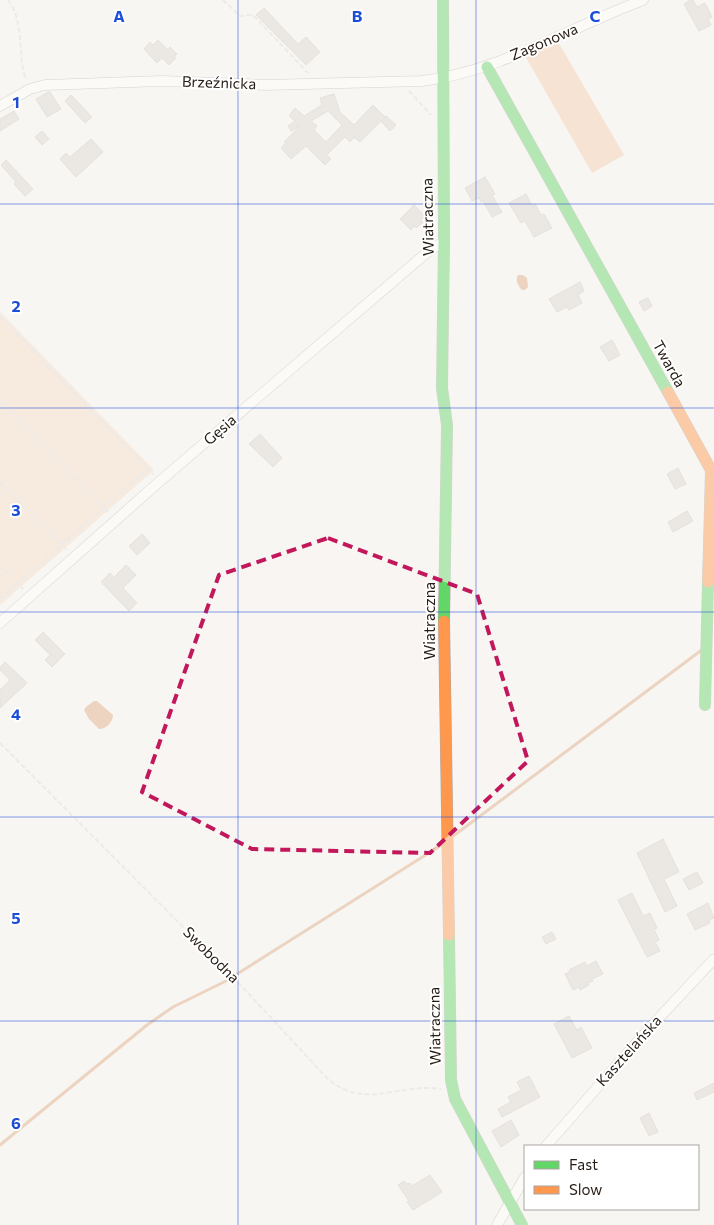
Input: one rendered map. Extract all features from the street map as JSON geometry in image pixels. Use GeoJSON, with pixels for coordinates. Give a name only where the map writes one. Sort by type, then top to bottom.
{"type":"FeatureCollection","features":[{"type":"Feature","properties":{"kind":"street","name":"Wiatraczna"},"geometry":{"type":"LineString","coordinates":[[442,0],[444,242],[442,388],[448,441],[444,615],[452,1093],[522,1225]]}},
{"type":"Feature","properties":{"kind":"street","name":"Zagonowa"},"geometry":{"type":"LineString","coordinates":[[443,78],[487,66],[643,0]]}},
{"type":"Feature","properties":{"kind":"street","name":"Twarda"},"geometry":{"type":"LineString","coordinates":[[487,66],[711,470],[705,704]]}},
{"type":"Feature","properties":{"kind":"street","name":"Brzeźnicka"},"geometry":{"type":"LineString","coordinates":[[0,106],[30,90],[46,85],[162,82],[266,85],[443,78]]}},
{"type":"Feature","properties":{"kind":"street","name":"Gęsia"},"geometry":{"type":"LineString","coordinates":[[0,623],[201,446],[431,249],[444,242]]}},
{"type":"Feature","properties":{"kind":"street","name":"Kasztelańska"},"geometry":{"type":"LineString","coordinates":[[547,1145],[645,1033],[714,959]]}},
{"type":"Feature","properties":{"kind":"street"},"geometry":{"type":"LineString","coordinates":[[497,1225],[524,1179]]}},
{"type":"Feature","properties":{"kind":"path"},"geometry":{"type":"LineString","coordinates":[[8,0],[14,8],[18,23],[22,66],[30,90]]}},
{"type":"Feature","properties":{"kind":"path"},"geometry":{"type":"LineString","coordinates":[[223,0],[240,16],[253,15],[318,84]]}},
{"type":"Feature","properties":{"kind":"path"},"geometry":{"type":"LineString","coordinates":[[401,81],[431,115]]}},
{"type":"Feature","properties":{"kind":"path"},"geometry":{"type":"LineString","coordinates":[[0,318],[151,472]]}},
{"type":"Feature","properties":{"kind":"path"},"geometry":{"type":"LineString","coordinates":[[0,401],[107,511]]}},
{"type":"Feature","properties":{"kind":"path"},"geometry":{"type":"LineString","coordinates":[[0,599],[148,469]]}},
{"type":"Feature","properties":{"kind":"path"},"geometry":{"type":"LineString","coordinates":[[0,482],[65,548]]}},
{"type":"Feature","properties":{"kind":"path"},"geometry":{"type":"LineString","coordinates":[[0,566],[21,587]]}},
{"type":"Feature","properties":{"kind":"path","name":"Swobodna"},"geometry":{"type":"LineString","coordinates":[[0,743],[235,979],[326,1078],[337,1087],[349,1092],[363,1094],[425,1088],[434,1088],[452,1093]]}},
{"type":"Feature","properties":{"kind":"highlighted area"},"geometry":{"type":"Polygon","coordinates":[[[328,538],[477,594],[528,761],[430,853],[252,849],[142,792],[219,575],[328,538]]]}},
{"type":"Feature","properties":{"kind":"shaded area"},"geometry":{"type":"Polygon","coordinates":[[[557,40],[624,155],[592,173],[524,54],[557,40]]]}},
{"type":"Feature","properties":{"kind":"shaded area"},"geometry":{"type":"Polygon","coordinates":[[[518,275],[523,275],[527,278],[528,287],[525,290],[522,290],[518,285],[518,275]]]}},
{"type":"Feature","properties":{"kind":"shaded area"},"geometry":{"type":"Polygon","coordinates":[[[0,312],[154,470],[0,605],[0,312]]]}},
{"type":"Feature","properties":{"kind":"shaded area"},"geometry":{"type":"Polygon","coordinates":[[[94,701],[97,701],[113,715],[110,723],[102,729],[99,729],[89,719],[84,710],[94,701]]]}},
{"type":"Feature","properties":{"kind":"building"},"geometry":{"type":"Polygon","coordinates":[[[693,0],[697,7],[705,3],[712,17],[708,19],[711,25],[699,31],[684,4],[693,0]]]}},
{"type":"Feature","properties":{"kind":"building"},"geometry":{"type":"Polygon","coordinates":[[[264,8],[298,44],[306,37],[320,52],[306,65],[256,15],[264,8]]]}},
{"type":"Feature","properties":{"kind":"building"},"geometry":{"type":"Polygon","coordinates":[[[158,40],[168,50],[170,47],[177,54],[174,57],[176,58],[169,65],[162,58],[157,63],[144,49],[150,42],[153,45],[158,40]]]}},
{"type":"Feature","properties":{"kind":"building"},"geometry":{"type":"Polygon","coordinates":[[[50,92],[61,109],[47,117],[36,99],[50,92]]]}},
{"type":"Feature","properties":{"kind":"building"},"geometry":{"type":"Polygon","coordinates":[[[334,94],[340,112],[354,125],[373,105],[396,125],[390,131],[381,121],[360,142],[354,137],[350,142],[345,137],[327,155],[331,159],[325,165],[306,146],[291,159],[281,148],[286,143],[284,142],[300,126],[291,131],[288,126],[295,121],[289,116],[295,108],[304,116],[322,105],[320,98],[334,94]],[[328,111],[311,121],[317,126],[314,130],[326,142],[342,125],[328,111]]]}},
{"type":"Feature","properties":{"kind":"building"},"geometry":{"type":"Polygon","coordinates":[[[71,95],[92,117],[85,123],[65,101],[71,95]]]}},
{"type":"Feature","properties":{"kind":"building"},"geometry":{"type":"Polygon","coordinates":[[[14,111],[19,119],[0,131],[0,119],[14,111]]]}},
{"type":"Feature","properties":{"kind":"building"},"geometry":{"type":"Polygon","coordinates":[[[42,131],[49,139],[42,145],[35,137],[42,131]]]}},
{"type":"Feature","properties":{"kind":"building"},"geometry":{"type":"Polygon","coordinates":[[[91,139],[103,152],[76,177],[60,159],[66,153],[70,157],[91,139]]]}},
{"type":"Feature","properties":{"kind":"building"},"geometry":{"type":"Polygon","coordinates":[[[6,160],[33,189],[25,196],[1,165],[6,160]]]}},
{"type":"Feature","properties":{"kind":"building"},"geometry":{"type":"Polygon","coordinates":[[[485,177],[495,194],[492,195],[502,212],[492,217],[483,201],[481,202],[479,198],[472,201],[465,188],[485,177]]]}},
{"type":"Feature","properties":{"kind":"building"},"geometry":{"type":"Polygon","coordinates":[[[526,194],[532,206],[535,204],[541,215],[544,214],[552,228],[534,237],[525,221],[521,223],[509,203],[526,194]]]}},
{"type":"Feature","properties":{"kind":"building"},"geometry":{"type":"Polygon","coordinates":[[[414,205],[425,216],[421,220],[423,222],[416,228],[414,226],[411,230],[400,219],[414,205]]]}},
{"type":"Feature","properties":{"kind":"building"},"geometry":{"type":"Polygon","coordinates":[[[580,282],[584,291],[578,295],[582,303],[569,310],[567,307],[557,312],[549,299],[580,282]]]}},
{"type":"Feature","properties":{"kind":"building"},"geometry":{"type":"Polygon","coordinates":[[[648,298],[652,306],[644,311],[639,302],[648,298]]]}},
{"type":"Feature","properties":{"kind":"building"},"geometry":{"type":"Polygon","coordinates":[[[612,340],[620,355],[609,361],[600,347],[612,340]]]}},
{"type":"Feature","properties":{"kind":"building"},"geometry":{"type":"Polygon","coordinates":[[[260,434],[282,458],[273,467],[249,444],[260,434]]]}},
{"type":"Feature","properties":{"kind":"building"},"geometry":{"type":"Polygon","coordinates":[[[678,468],[686,484],[675,489],[667,474],[678,468]]]}},
{"type":"Feature","properties":{"kind":"building"},"geometry":{"type":"Polygon","coordinates":[[[687,511],[693,521],[673,532],[668,522],[687,511]]]}},
{"type":"Feature","properties":{"kind":"building"},"geometry":{"type":"Polygon","coordinates":[[[142,534],[150,543],[137,555],[129,546],[142,534]]]}},
{"type":"Feature","properties":{"kind":"building"},"geometry":{"type":"Polygon","coordinates":[[[126,565],[136,575],[123,588],[137,603],[129,611],[101,582],[110,573],[114,577],[126,565]]]}},
{"type":"Feature","properties":{"kind":"building"},"geometry":{"type":"Polygon","coordinates":[[[43,632],[65,654],[52,667],[45,660],[50,655],[35,640],[43,632]]]}},
{"type":"Feature","properties":{"kind":"building"},"geometry":{"type":"Polygon","coordinates":[[[5,662],[27,683],[0,708],[0,690],[10,680],[0,670],[0,667],[5,662]]]}},
{"type":"Feature","properties":{"kind":"building"},"geometry":{"type":"Polygon","coordinates":[[[663,839],[679,872],[664,879],[677,906],[665,912],[637,853],[663,839]]]}},
{"type":"Feature","properties":{"kind":"building"},"geometry":{"type":"Polygon","coordinates":[[[697,872],[703,883],[689,890],[683,879],[697,872]]]}},
{"type":"Feature","properties":{"kind":"building"},"geometry":{"type":"Polygon","coordinates":[[[632,893],[643,916],[650,913],[657,928],[654,929],[659,940],[655,942],[660,951],[647,957],[618,900],[632,893]]]}},
{"type":"Feature","properties":{"kind":"building"},"geometry":{"type":"Polygon","coordinates":[[[708,903],[714,918],[709,920],[710,923],[695,930],[687,914],[708,903]]]}},
{"type":"Feature","properties":{"kind":"building"},"geometry":{"type":"Polygon","coordinates":[[[552,932],[556,939],[546,944],[542,937],[552,932]]]}},
{"type":"Feature","properties":{"kind":"building"},"geometry":{"type":"Polygon","coordinates":[[[596,961],[603,974],[592,979],[593,981],[588,983],[589,985],[580,990],[579,987],[573,990],[565,974],[585,962],[587,966],[596,961]]]}},
{"type":"Feature","properties":{"kind":"building"},"geometry":{"type":"Polygon","coordinates":[[[569,1016],[577,1030],[581,1027],[592,1048],[572,1058],[554,1024],[569,1016]]]}},
{"type":"Feature","properties":{"kind":"building"},"geometry":{"type":"Polygon","coordinates":[[[529,1076],[540,1097],[502,1117],[498,1109],[511,1102],[508,1097],[521,1090],[517,1082],[529,1076]]]}},
{"type":"Feature","properties":{"kind":"building"},"geometry":{"type":"Polygon","coordinates":[[[714,1083],[714,1092],[697,1100],[694,1093],[714,1083]]]}},
{"type":"Feature","properties":{"kind":"building"},"geometry":{"type":"Polygon","coordinates":[[[649,1113],[658,1132],[649,1136],[640,1118],[649,1113]]]}},
{"type":"Feature","properties":{"kind":"building"},"geometry":{"type":"Polygon","coordinates":[[[511,1120],[519,1135],[501,1147],[492,1131],[511,1120]]]}},
{"type":"Feature","properties":{"kind":"building"},"geometry":{"type":"Polygon","coordinates":[[[430,1175],[442,1192],[413,1210],[398,1185],[404,1181],[412,1186],[430,1175]]]}},
{"type":"Feature","properties":{"kind":"waterway"},"geometry":{"type":"LineString","coordinates":[[452,837],[703,649]]}},
{"type":"Feature","properties":{"kind":"waterway"},"geometry":{"type":"LineString","coordinates":[[0,1145],[147,1025],[173,1007],[226,981],[443,844]]}},
{"type":"Feature","properties":{"kind":"traffic: fast"},"geometry":{"type":"LineString","coordinates":[[443,0],[444,242],[442,388],[447,425],[444,621]]}},
{"type":"Feature","properties":{"kind":"traffic: fast"},"geometry":{"type":"LineString","coordinates":[[487,67],[668,392]]}},
{"type":"Feature","properties":{"kind":"traffic: fast"},"geometry":{"type":"LineString","coordinates":[[705,705],[708,582]]}},
{"type":"Feature","properties":{"kind":"traffic: fast"},"geometry":{"type":"LineString","coordinates":[[449,935],[451,1080],[455,1099],[522,1225]]}},
{"type":"Feature","properties":{"kind":"traffic: slow"},"geometry":{"type":"LineString","coordinates":[[668,392],[711,470],[708,582]]}},
{"type":"Feature","properties":{"kind":"traffic: slow"},"geometry":{"type":"LineString","coordinates":[[444,621],[449,935]]}}]}
